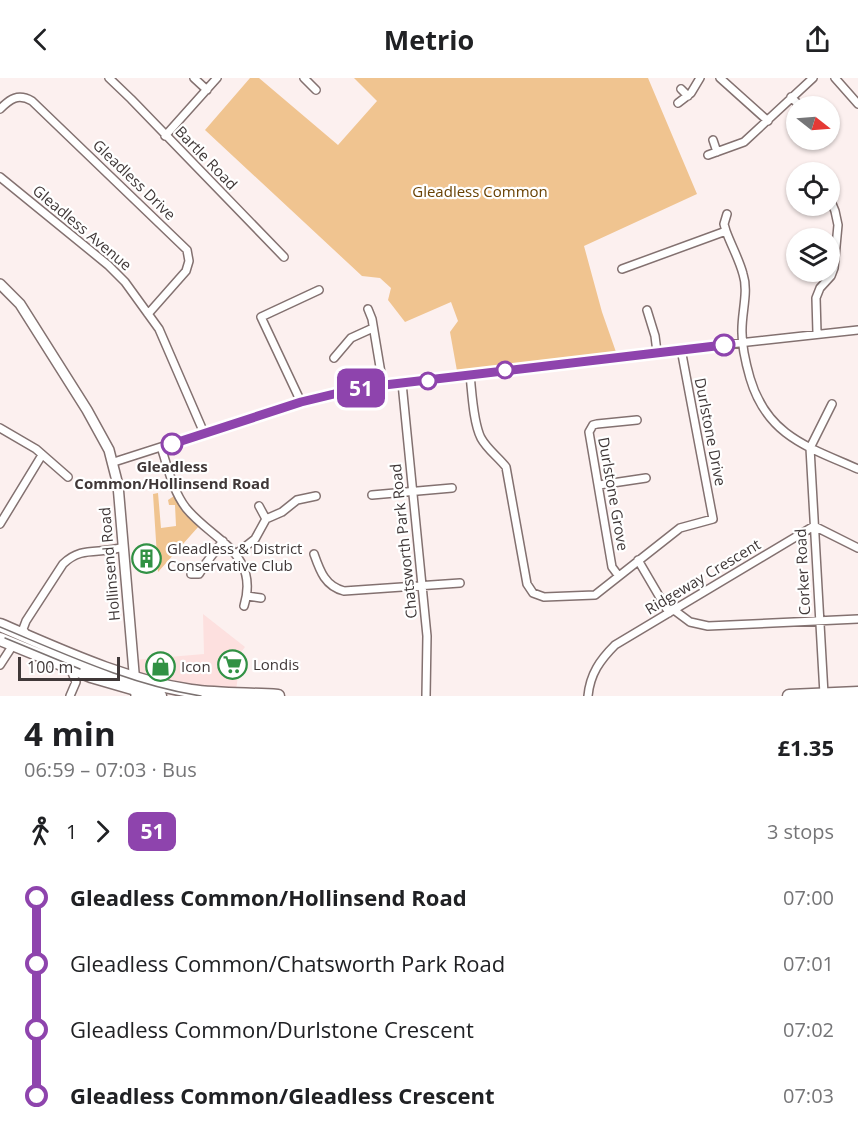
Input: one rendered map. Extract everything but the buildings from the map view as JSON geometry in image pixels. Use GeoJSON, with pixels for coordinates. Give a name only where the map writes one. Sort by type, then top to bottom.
{"type":"FeatureCollection","features":[{"type":"Feature","properties":{"kind":"highway"},"geometry":{"type":"LineString","coordinates":[[0,625],[110,670],[136,688],[278,696]]}},
{"type":"Feature","properties":{"kind":"highway"},"geometry":{"type":"LineString","coordinates":[[0,639],[70,668],[160,696]]}},
{"type":"Feature","properties":{"kind":"highway"},"geometry":{"type":"LineString","coordinates":[[789,696],[858,693]]}},
{"type":"Feature","properties":{"kind":"main road","name":"Hollinsend Road"},"geometry":{"type":"LineString","coordinates":[[0,284],[20,304],[87,410],[114,462],[136,688]]}},
{"type":"Feature","properties":{"kind":"street","name":"Bartle Road"},"geometry":{"type":"LineString","coordinates":[[109,78],[284,257]]}},
{"type":"Feature","properties":{"kind":"street"},"geometry":{"type":"LineString","coordinates":[[194,78],[207,90]]}},
{"type":"Feature","properties":{"kind":"street"},"geometry":{"type":"LineString","coordinates":[[165,136],[217,78]]}},
{"type":"Feature","properties":{"kind":"street"},"geometry":{"type":"LineString","coordinates":[[304,78],[316,90]]}},
{"type":"Feature","properties":{"kind":"street"},"geometry":{"type":"LineString","coordinates":[[678,103],[694,90],[700,78]]}},
{"type":"Feature","properties":{"kind":"street"},"geometry":{"type":"LineString","coordinates":[[720,78],[768,122]]}},
{"type":"Feature","properties":{"kind":"street"},"geometry":{"type":"LineString","coordinates":[[792,96],[813,78]]}},
{"type":"Feature","properties":{"kind":"street"},"geometry":{"type":"LineString","coordinates":[[835,78],[858,104]]}},
{"type":"Feature","properties":{"kind":"street"},"geometry":{"type":"LineString","coordinates":[[681,89],[688,96]]}},
{"type":"Feature","properties":{"kind":"street","name":"Gleadless Drive"},"geometry":{"type":"LineString","coordinates":[[0,109],[9,99],[15,97],[21,96],[32,101],[187,250],[189,261],[186,271],[148,314]]}},
{"type":"Feature","properties":{"kind":"street"},"geometry":{"type":"LineString","coordinates":[[708,155],[744,142],[768,122],[786,102]]}},
{"type":"Feature","properties":{"kind":"street"},"geometry":{"type":"LineString","coordinates":[[713,140],[717,152]]}},
{"type":"Feature","properties":{"kind":"street","name":"Gleadless Avenue"},"geometry":{"type":"LineString","coordinates":[[0,177],[118,274],[148,314],[169,348],[204,433]]}},
{"type":"Feature","properties":{"kind":"street"},"geometry":{"type":"LineString","coordinates":[[727,214],[724,224],[745,284],[742,343],[753,386],[762,407],[781,430],[810,448],[858,469]]}},
{"type":"Feature","properties":{"kind":"street"},"geometry":{"type":"LineString","coordinates":[[622,269],[726,231]]}},
{"type":"Feature","properties":{"kind":"street"},"geometry":{"type":"LineString","coordinates":[[817,333],[816,298],[826,282]]}},
{"type":"Feature","properties":{"kind":"street"},"geometry":{"type":"LineString","coordinates":[[253,320],[319,290]]}},
{"type":"Feature","properties":{"kind":"street"},"geometry":{"type":"LineString","coordinates":[[368,309],[383,385]]}},
{"type":"Feature","properties":{"kind":"street"},"geometry":{"type":"LineString","coordinates":[[647,310],[657,352]]}},
{"type":"Feature","properties":{"kind":"street"},"geometry":{"type":"LineString","coordinates":[[261,317],[301,402]]}},
{"type":"Feature","properties":{"kind":"street"},"geometry":{"type":"LineString","coordinates":[[334,358],[351,338],[373,328]]}},
{"type":"Feature","properties":{"kind":"street"},"geometry":{"type":"LineString","coordinates":[[114,462],[301,402],[342,392],[657,352],[858,330]]}},
{"type":"Feature","properties":{"kind":"street","name":"Durlstone Drive"},"geometry":{"type":"LineString","coordinates":[[681,350],[713,519]]}},
{"type":"Feature","properties":{"kind":"street"},"geometry":{"type":"LineString","coordinates":[[470,375],[478,431],[486,445],[506,467],[525,578],[532,592],[544,597],[595,595],[680,528],[721,517]]}},
{"type":"Feature","properties":{"kind":"street","name":"Chatsworth Park Road"},"geometry":{"type":"LineString","coordinates":[[402,383],[427,636],[426,696]]}},
{"type":"Feature","properties":{"kind":"street"},"geometry":{"type":"LineString","coordinates":[[810,448],[832,404]]}},
{"type":"Feature","properties":{"kind":"street","name":"Durlstone Grove"},"geometry":{"type":"LineString","coordinates":[[618,575],[612,567],[590,429],[597,424],[637,420]]}},
{"type":"Feature","properties":{"kind":"street"},"geometry":{"type":"LineString","coordinates":[[0,428],[42,455],[68,477]]}},
{"type":"Feature","properties":{"kind":"street"},"geometry":{"type":"LineString","coordinates":[[161,447],[180,499],[193,515],[236,554],[247,579],[247,596],[244,606]]}},
{"type":"Feature","properties":{"kind":"street","name":"Corker Road"},"geometry":{"type":"LineString","coordinates":[[810,448],[824,694]]}},
{"type":"Feature","properties":{"kind":"street"},"geometry":{"type":"LineString","coordinates":[[1,521],[42,455]]}},
{"type":"Feature","properties":{"kind":"street"},"geometry":{"type":"LineString","coordinates":[[599,485],[646,478]]}},
{"type":"Feature","properties":{"kind":"street"},"geometry":{"type":"LineString","coordinates":[[372,495],[452,488]]}},
{"type":"Feature","properties":{"kind":"street"},"geometry":{"type":"LineString","coordinates":[[236,554],[255,539],[266,519],[282,512],[297,500],[316,496]]}},
{"type":"Feature","properties":{"kind":"street"},"geometry":{"type":"LineString","coordinates":[[260,506],[266,519]]}},
{"type":"Feature","properties":{"kind":"street"},"geometry":{"type":"LineString","coordinates":[[814,526],[858,548]]}},
{"type":"Feature","properties":{"kind":"street","name":"Ridgeway Crescent"},"geometry":{"type":"LineString","coordinates":[[588,696],[589,683],[594,671],[615,645],[814,526]]}},
{"type":"Feature","properties":{"kind":"street"},"geometry":{"type":"LineString","coordinates":[[191,574],[199,574],[223,541]]}},
{"type":"Feature","properties":{"kind":"street"},"geometry":{"type":"LineString","coordinates":[[27,635],[23,627],[63,564],[70,557],[83,551],[106,552],[123,547]]}},
{"type":"Feature","properties":{"kind":"street"},"geometry":{"type":"LineString","coordinates":[[314,554],[324,578],[332,586],[341,590],[356,591],[460,583]]}},
{"type":"Feature","properties":{"kind":"street"},"geometry":{"type":"LineString","coordinates":[[638,560],[672,611],[690,622],[708,626],[858,619]]}},
{"type":"Feature","properties":{"kind":"street"},"geometry":{"type":"LineString","coordinates":[[247,596],[261,598]]}},
{"type":"Feature","properties":{"kind":"street"},"geometry":{"type":"LineString","coordinates":[[0,665],[13,645]]}},
{"type":"Feature","properties":{"kind":"street"},"geometry":{"type":"LineString","coordinates":[[70,668],[75,679],[71,694]]}},
{"type":"Feature","properties":{"kind":"shaded area"},"geometry":{"type":"Polygon","coordinates":[[[203,614],[245,647],[241,652],[236,691],[189,696],[135,684],[134,660],[204,654],[203,614]]]}},
{"type":"Feature","properties":{"kind":"green space","name":"Gleadless Common"},"geometry":{"type":"Polygon","coordinates":[[[250,78],[259,78],[338,145],[377,101],[354,78],[648,78],[697,194],[584,246],[602,312],[616,352],[457,371],[450,332],[458,321],[451,302],[405,322],[388,300],[391,288],[380,278],[362,276],[205,130],[250,78]]]}},
{"type":"Feature","properties":{"kind":"green space"},"geometry":{"type":"Polygon","coordinates":[[[158,493],[161,528],[176,526],[175,505],[169,505],[168,500],[174,496],[186,515],[199,526],[158,572],[153,494],[158,493]]]}},
{"type":"Feature","properties":{"kind":"tram line"},"geometry":{"type":"LineString","coordinates":[[0,627],[124,676],[201,696]]}},
{"type":"Feature","properties":{"kind":"tram line"},"geometry":{"type":"LineString","coordinates":[[5,638],[80,669]]}},
{"type":"Feature","properties":{"kind":"bus line","name":"51"},"geometry":{"type":"LineString","coordinates":[[172,444],[301,402],[359,388],[724,345]]}},
{"type":"Feature","properties":{"kind":"place","name":"Gleadless Common/Hollinsend Road"},"geometry":{"type":"Point","coordinates":[172,444]}},
{"type":"Feature","properties":{"kind":"place","name":"Gleadless & District Conservative Club"},"geometry":{"type":"Point","coordinates":[146,558]}},
{"type":"Feature","properties":{"kind":"place","name":"Londis"},"geometry":{"type":"Point","coordinates":[232,665]}},
{"type":"Feature","properties":{"kind":"place","name":"Icon"},"geometry":{"type":"Point","coordinates":[160,667]}}]}
